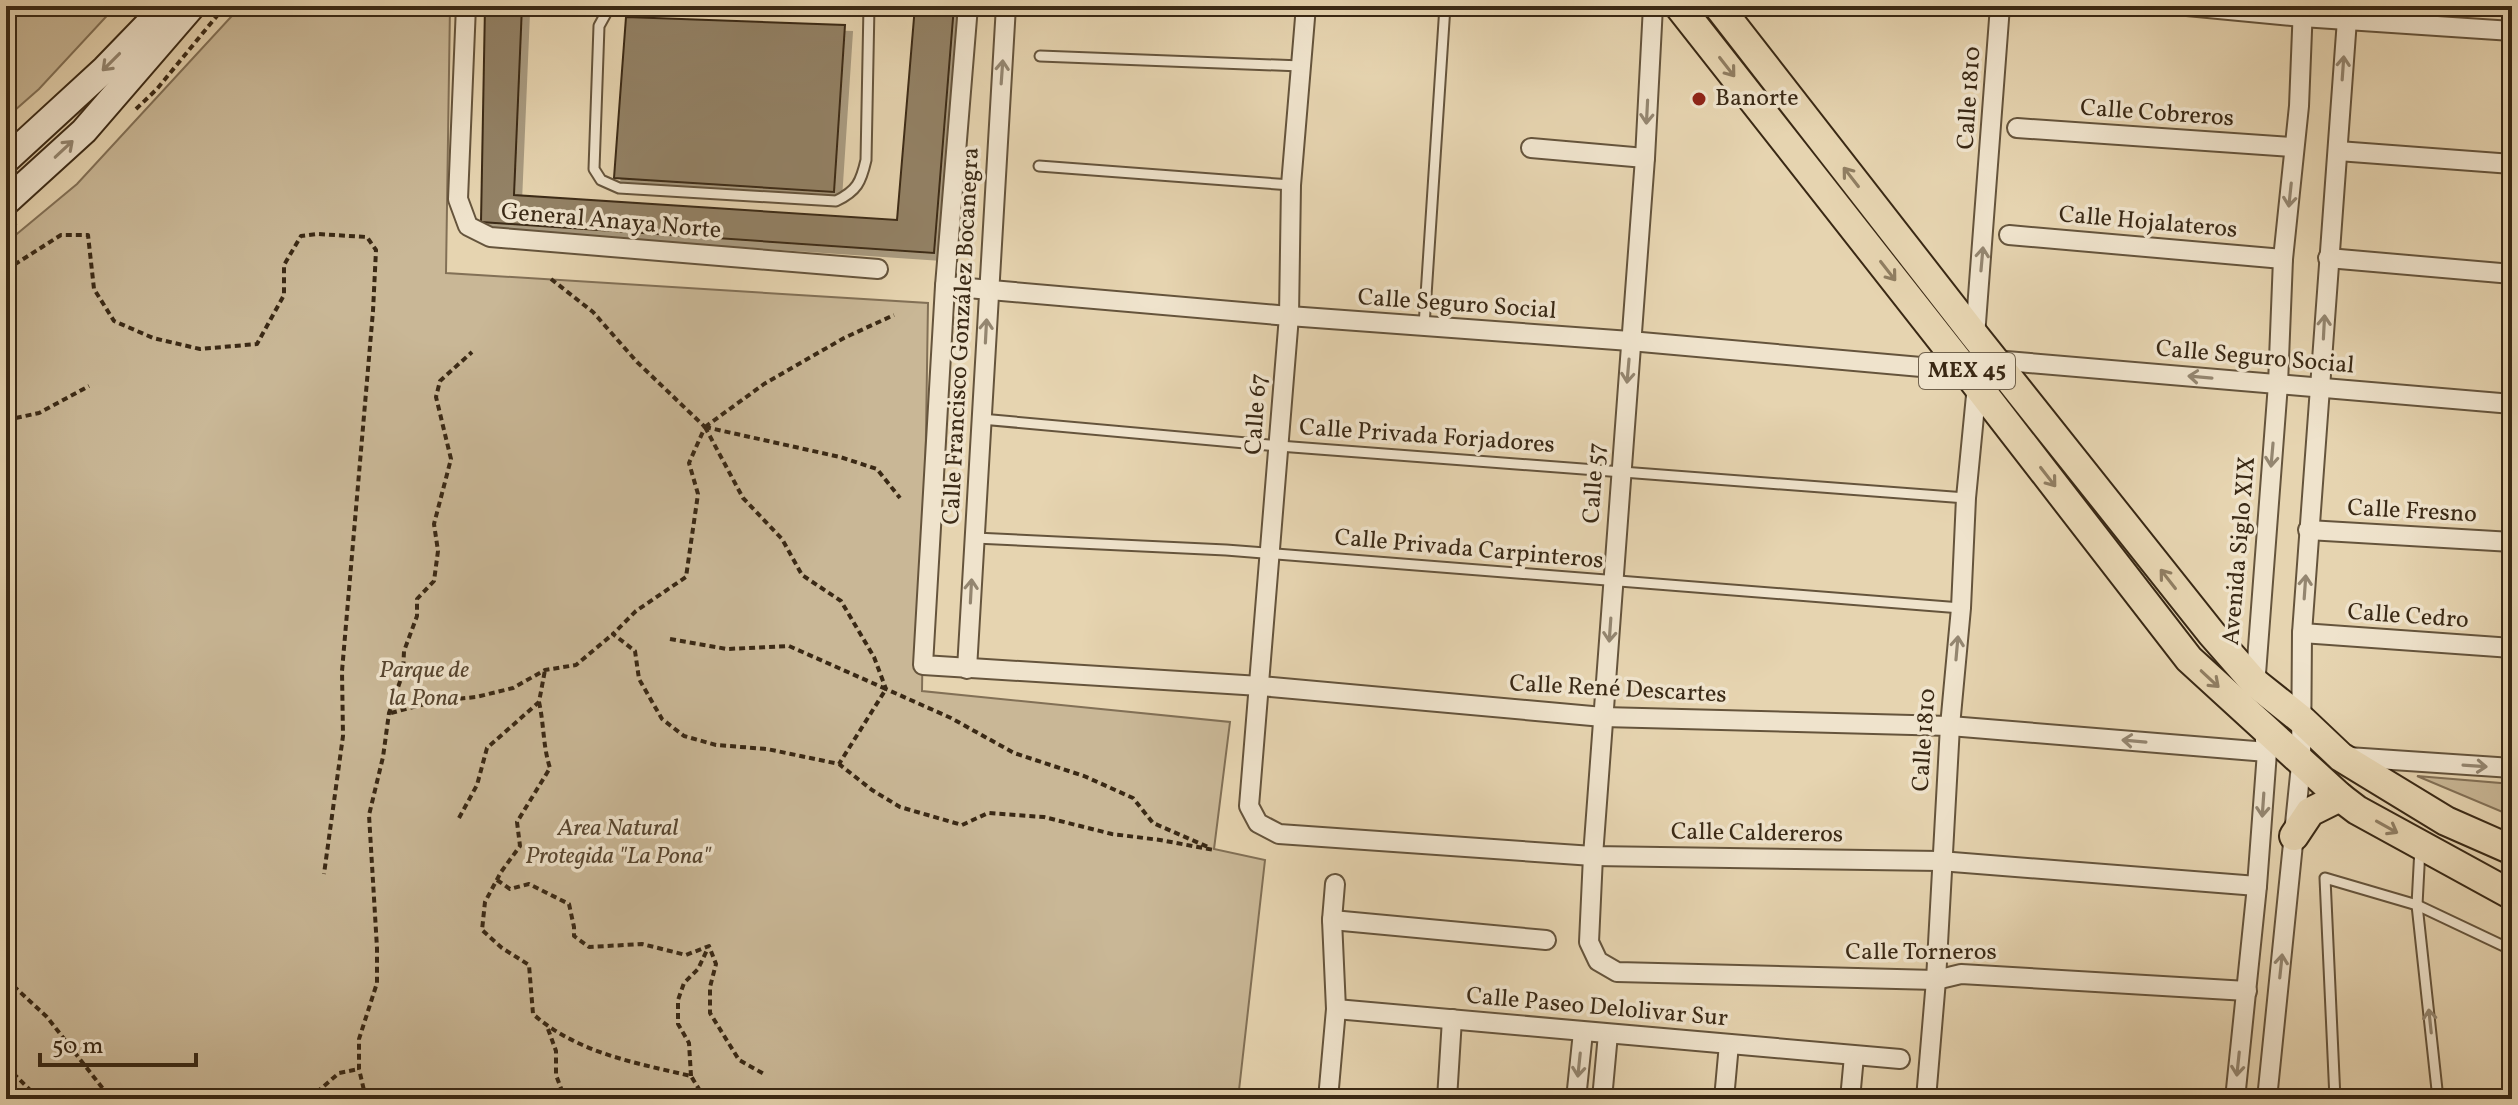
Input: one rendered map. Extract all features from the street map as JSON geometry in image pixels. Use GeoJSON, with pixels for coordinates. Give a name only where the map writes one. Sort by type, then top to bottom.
{"type":"FeatureCollection","features":[{"type":"Feature","properties":{"kind":"main road"},"geometry":{"type":"LineString","coordinates":[[6,160],[105,69],[166,6]]}},
{"type":"Feature","properties":{"kind":"main road"},"geometry":{"type":"LineString","coordinates":[[6,202],[84,131],[192,6]]}},
{"type":"Feature","properties":{"kind":"main road","name":"MEX 45"},"geometry":{"type":"LineString","coordinates":[[1679,6],[2189,659],[2265,740],[2357,810],[2512,895]]}},
{"type":"Feature","properties":{"kind":"main road","name":"MEX 45"},"geometry":{"type":"LineString","coordinates":[[1718,6],[1994,360],[2212,634],[2254,682],[2303,721],[2341,757],[2446,821],[2512,850]]}},
{"type":"Feature","properties":{"kind":"main road"},"geometry":{"type":"LineString","coordinates":[[2294,836],[2310,812],[2340,797]]}},
{"type":"Feature","properties":{"kind":"street","name":"General Anaya Norte"},"geometry":{"type":"LineString","coordinates":[[466,6],[458,199],[468,226],[490,237],[878,269]]}},
{"type":"Feature","properties":{"kind":"street","name":"Calle Francisco González Bocanegra"},"geometry":{"type":"LineString","coordinates":[[923,665],[945,286],[968,6]]}},
{"type":"Feature","properties":{"kind":"street","name":"Calle Francisco González Bocanegra"},"geometry":{"type":"LineString","coordinates":[[967,669],[1006,6]]}},
{"type":"Feature","properties":{"kind":"street","name":"Calle 67"},"geometry":{"type":"LineString","coordinates":[[1258,823],[1249,806],[1289,316],[1291,185],[1306,6]]}},
{"type":"Feature","properties":{"kind":"street","name":"Calle 57"},"geometry":{"type":"LineString","coordinates":[[1598,961],[1589,942],[1593,856],[1645,158],[1653,6]]}},
{"type":"Feature","properties":{"kind":"street","name":"Calle 1810"},"geometry":{"type":"LineString","coordinates":[[1975,336],[2000,6]]}},
{"type":"Feature","properties":{"kind":"street"},"geometry":{"type":"LineString","coordinates":[[2187,6],[2347,12],[2512,31]]}},
{"type":"Feature","properties":{"kind":"street","name":"Avenida Siglo XIX"},"geometry":{"type":"LineString","coordinates":[[2235,1099],[2257,886],[2265,740],[2254,682],[2278,384],[2283,259],[2299,106],[2302,12]]}},
{"type":"Feature","properties":{"kind":"street"},"geometry":{"type":"LineString","coordinates":[[2267,1099],[2301,765],[2302,633],[2308,530],[2347,12]]}},
{"type":"Feature","properties":{"kind":"street","name":"Calle Cobreros"},"geometry":{"type":"LineString","coordinates":[[2017,128],[2293,147]]}},
{"type":"Feature","properties":{"kind":"street"},"geometry":{"type":"LineString","coordinates":[[1531,148],[1645,158]]}},
{"type":"Feature","properties":{"kind":"street"},"geometry":{"type":"LineString","coordinates":[[2338,151],[2512,164]]}},
{"type":"Feature","properties":{"kind":"street","name":"Calle Hojalateros"},"geometry":{"type":"LineString","coordinates":[[2009,235],[2283,259]]}},
{"type":"Feature","properties":{"kind":"street"},"geometry":{"type":"LineString","coordinates":[[2328,258],[2512,274]]}},
{"type":"Feature","properties":{"kind":"street","name":"Calle Seguro Social"},"geometry":{"type":"LineString","coordinates":[[945,286],[1630,341],[1972,378]]}},
{"type":"Feature","properties":{"kind":"street","name":"Calle Seguro Social"},"geometry":{"type":"LineString","coordinates":[[1994,360],[2512,404]]}},
{"type":"Feature","properties":{"kind":"street","name":"Calle 1810"},"geometry":{"type":"LineString","coordinates":[[1926,1099],[1936,980],[1940,861],[1961,608],[1972,378]]}},
{"type":"Feature","properties":{"kind":"street","name":"Calle Fresno"},"geometry":{"type":"LineString","coordinates":[[2308,530],[2512,542]]}},
{"type":"Feature","properties":{"kind":"street","name":"Calle Cedro"},"geometry":{"type":"LineString","coordinates":[[2302,633],[2512,648]]}},
{"type":"Feature","properties":{"kind":"street","name":"Calle René Descartes"},"geometry":{"type":"LineString","coordinates":[[923,665],[1260,686],[1603,717],[1950,726],[2265,740]]}},
{"type":"Feature","properties":{"kind":"street"},"geometry":{"type":"LineString","coordinates":[[2341,757],[2512,768]]}},
{"type":"Feature","properties":{"kind":"street","name":"Calle Caldereros"},"geometry":{"type":"LineString","coordinates":[[1258,823],[1279,834],[1593,856],[1940,861],[2257,886]]}},
{"type":"Feature","properties":{"kind":"street"},"geometry":{"type":"LineString","coordinates":[[1328,1099],[1336,1009],[1332,920],[1335,884]]}},
{"type":"Feature","properties":{"kind":"street"},"geometry":{"type":"LineString","coordinates":[[1332,920],[1546,940]]}},
{"type":"Feature","properties":{"kind":"street","name":"Calle Torneros"},"geometry":{"type":"LineString","coordinates":[[1598,961],[1617,972],[1936,980],[1961,974],[2247,991]]}},
{"type":"Feature","properties":{"kind":"street","name":"Calle Paseo Delolivar Sur"},"geometry":{"type":"LineString","coordinates":[[1336,1009],[1900,1059]]}},
{"type":"Feature","properties":{"kind":"street"},"geometry":{"type":"LineString","coordinates":[[1447,1099],[1452,1019]]}},
{"type":"Feature","properties":{"kind":"street"},"geometry":{"type":"LineString","coordinates":[[1576,1099],[1583,1032]]}},
{"type":"Feature","properties":{"kind":"street"},"geometry":{"type":"LineString","coordinates":[[1602,1099],[1608,1034]]}},
{"type":"Feature","properties":{"kind":"street"},"geometry":{"type":"LineString","coordinates":[[1724,1099],[1729,1044]]}},
{"type":"Feature","properties":{"kind":"street"},"geometry":{"type":"LineString","coordinates":[[1850,1099],[1854,1056]]}},
{"type":"Feature","properties":{"kind":"lane"},"geometry":{"type":"LineString","coordinates":[[610,6],[599,26],[594,169],[601,180],[619,188],[836,201],[850,194],[861,180],[866,160],[869,6]]}},
{"type":"Feature","properties":{"kind":"lane"},"geometry":{"type":"LineString","coordinates":[[1424,326],[1445,6]]}},
{"type":"Feature","properties":{"kind":"lane"},"geometry":{"type":"LineString","coordinates":[[1040,56],[1301,66]]}},
{"type":"Feature","properties":{"kind":"lane"},"geometry":{"type":"LineString","coordinates":[[1039,166],[1291,185]]}},
{"type":"Feature","properties":{"kind":"lane","name":"Calle Privada Forjadores"},"geometry":{"type":"LineString","coordinates":[[981,419],[1279,446],[1966,498]]}},
{"type":"Feature","properties":{"kind":"lane","name":"Calle Privada Carpinteros"},"geometry":{"type":"LineString","coordinates":[[974,538],[1271,554],[1961,608]]}},
{"type":"Feature","properties":{"kind":"lane"},"geometry":{"type":"LineString","coordinates":[[2420,845],[2417,905],[2438,1099]]}},
{"type":"Feature","properties":{"kind":"lane"},"geometry":{"type":"LineString","coordinates":[[2335,1099],[2325,878],[2417,905],[2512,950]]}},
{"type":"Feature","properties":{"kind":"path"},"geometry":{"type":"LineString","coordinates":[[6,270],[61,235],[88,235],[94,289],[114,321],[153,338],[200,349],[257,344],[284,295],[284,265],[301,236],[367,237],[376,250],[342,671],[343,736],[324,874]]}},
{"type":"Feature","properties":{"kind":"path"},"geometry":{"type":"LineString","coordinates":[[551,279],[593,312],[637,362],[705,427],[743,498],[782,539],[802,575],[841,601],[874,657],[886,689]]}},
{"type":"Feature","properties":{"kind":"path"},"geometry":{"type":"LineString","coordinates":[[389,713],[436,701],[476,697],[513,688],[545,670],[576,665],[636,611],[686,577],[698,494],[689,463],[705,427],[764,384],[844,338],[894,315]]}},
{"type":"Feature","properties":{"kind":"path"},"geometry":{"type":"LineString","coordinates":[[366,1099],[359,1069],[359,1039],[377,983],[376,911],[369,815],[383,757],[389,713],[403,673],[404,651],[417,616],[417,599],[434,581],[438,551],[434,524],[451,459],[436,397],[440,381],[472,352]]}},
{"type":"Feature","properties":{"kind":"path"},"geometry":{"type":"LineString","coordinates":[[6,420],[39,413],[89,386]]}},
{"type":"Feature","properties":{"kind":"path"},"geometry":{"type":"LineString","coordinates":[[705,427],[840,457],[877,469],[900,498]]}},
{"type":"Feature","properties":{"kind":"path"},"geometry":{"type":"LineString","coordinates":[[613,634],[635,651],[639,679],[662,719],[684,736],[716,745],[767,749],[839,764],[900,807],[962,825],[988,813],[1044,817],[1112,834],[1214,850],[1153,823],[1133,798],[1084,776],[1014,753],[951,718],[789,646],[727,649],[670,639]]}},
{"type":"Feature","properties":{"kind":"path"},"geometry":{"type":"LineString","coordinates":[[545,670],[539,702],[545,733],[544,749],[550,768],[517,822],[520,846],[485,902],[482,930],[502,948],[529,965],[533,1014],[547,1027],[609,1056],[691,1076]]}},
{"type":"Feature","properties":{"kind":"path"},"geometry":{"type":"LineString","coordinates":[[839,764],[886,689]]}},
{"type":"Feature","properties":{"kind":"path"},"geometry":{"type":"LineString","coordinates":[[459,818],[477,785],[487,748],[539,702]]}},
{"type":"Feature","properties":{"kind":"path"},"geometry":{"type":"LineString","coordinates":[[497,880],[510,889],[529,884],[569,904],[574,936],[589,947],[642,944],[686,955],[709,946]]}},
{"type":"Feature","properties":{"kind":"path"},"geometry":{"type":"LineString","coordinates":[[709,946],[716,964],[710,987],[710,1013],[739,1060],[764,1074]]}},
{"type":"Feature","properties":{"kind":"path"},"geometry":{"type":"LineString","coordinates":[[705,1099],[691,1076],[689,1043],[678,1024],[678,1000],[684,983],[698,969],[709,946]]}},
{"type":"Feature","properties":{"kind":"path"},"geometry":{"type":"LineString","coordinates":[[6,979],[47,1017],[111,1099]]}},
{"type":"Feature","properties":{"kind":"path"},"geometry":{"type":"LineString","coordinates":[[547,1027],[556,1051],[556,1075],[564,1099]]}},
{"type":"Feature","properties":{"kind":"path"},"geometry":{"type":"LineString","coordinates":[[6,1066],[39,1099]]}},
{"type":"Feature","properties":{"kind":"path"},"geometry":{"type":"LineString","coordinates":[[309,1099],[339,1073],[359,1069]]}},
{"type":"Feature","properties":{"kind":"green space"},"geometry":{"type":"Polygon","coordinates":[[[6,6],[116,6],[39,89],[6,118],[6,6]]]}},
{"type":"Feature","properties":{"kind":"green space","name":"Parque de la Pona"},"geometry":{"type":"Polygon","coordinates":[[[241,6],[450,6],[446,273],[928,303],[922,691],[1230,722],[1214,849],[1265,860],[1238,1099],[6,1099],[6,243],[77,184],[241,6]]]}},
{"type":"Feature","properties":{"kind":"green space"},"geometry":{"type":"Polygon","coordinates":[[[2417,776],[2512,784],[2512,816],[2417,776]]]}},
{"type":"Feature","properties":{"kind":"building"},"geometry":{"type":"Polygon","coordinates":[[[485,6],[522,6],[514,195],[897,220],[915,6],[954,6],[934,253],[481,222],[485,6]]]}},
{"type":"Feature","properties":{"kind":"building"},"geometry":{"type":"Polygon","coordinates":[[[626,17],[845,25],[834,192],[614,178],[626,17]]]}},
{"type":"Feature","properties":{"kind":"place","name":"Banorte"},"geometry":{"type":"Point","coordinates":[1699,99]}},
{"type":"Feature","properties":{"kind":"park label","name":"Area Natural Protegida \"La Pona\""},"geometry":{"type":"Point","coordinates":[618,843]}}]}
